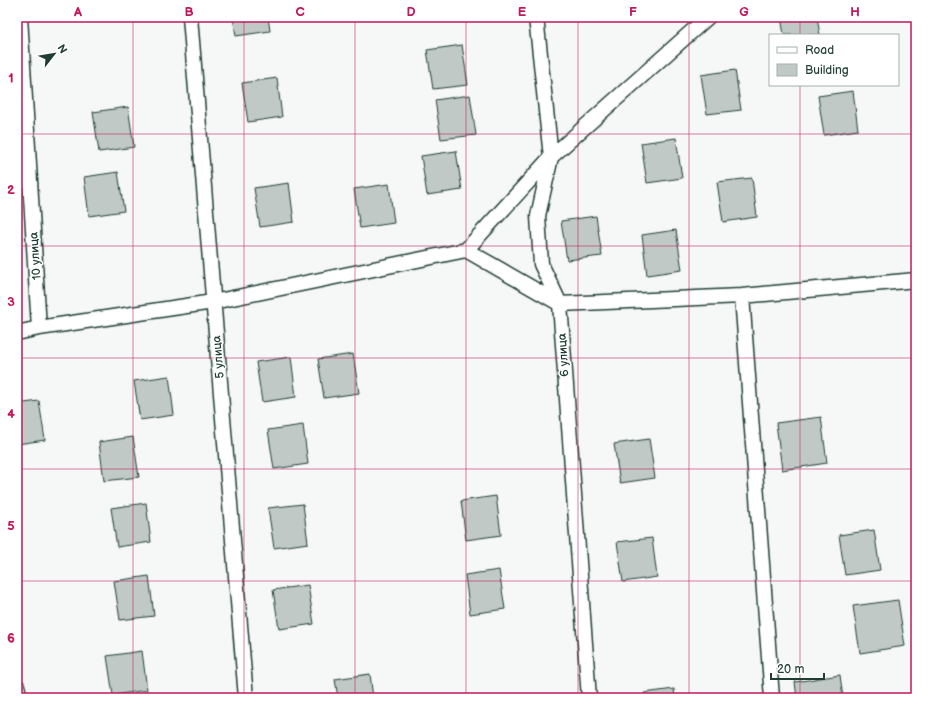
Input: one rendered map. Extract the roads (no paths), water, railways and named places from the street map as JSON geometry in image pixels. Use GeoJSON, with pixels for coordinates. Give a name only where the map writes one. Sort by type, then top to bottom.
{"type":"FeatureCollection","features":[{"type":"Feature","properties":{"kind":"street","name":"10 улица"},"geometry":{"type":"LineString","coordinates":[[20,17],[39,328]]}},
{"type":"Feature","properties":{"kind":"street","name":"5 улица"},"geometry":{"type":"LineString","coordinates":[[190,17],[246,698]]}},
{"type":"Feature","properties":{"kind":"street","name":"6 улица"},"geometry":{"type":"LineString","coordinates":[[536,17],[551,157],[538,216],[541,264],[560,304],[589,698]]}},
{"type":"Feature","properties":{"kind":"street"},"geometry":{"type":"LineString","coordinates":[[17,333],[39,328],[213,302],[466,250],[551,157],[708,17]]}},
{"type":"Feature","properties":{"kind":"street"},"geometry":{"type":"LineString","coordinates":[[466,250],[560,304],[742,296],[916,280]]}},
{"type":"Feature","properties":{"kind":"street"},"geometry":{"type":"LineString","coordinates":[[742,296],[772,698]]}},
{"type":"Feature","properties":{"kind":"street"},"geometry":{"type":"LineString","coordinates":[[17,686],[20,698]]}}]}
